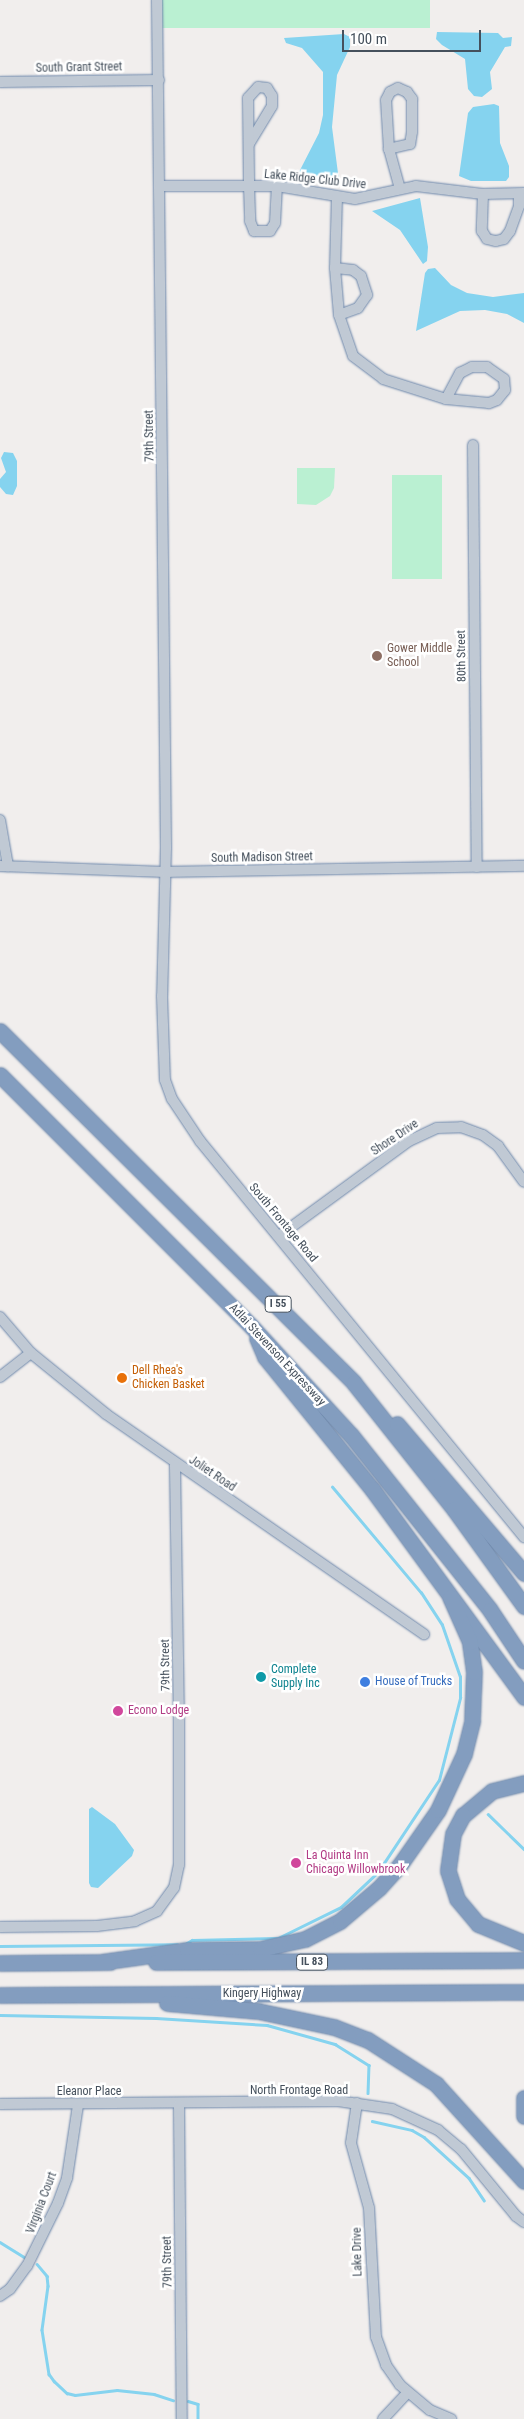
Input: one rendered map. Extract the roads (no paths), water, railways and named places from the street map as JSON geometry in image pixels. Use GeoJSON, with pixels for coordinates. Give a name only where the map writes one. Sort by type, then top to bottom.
{"type":"FeatureCollection","features":[{"type":"Feature","properties":{"kind":"highway","name":"I 55"},"geometry":{"type":"LineString","coordinates":[[0,1032],[232,1259],[354,1383],[454,1509],[524,1606]]}},
{"type":"Feature","properties":{"kind":"highway","name":"Adlai Stevenson Expressway"},"geometry":{"type":"LineString","coordinates":[[0,1075],[251,1326],[351,1435],[490,1610],[524,1661]]}},
{"type":"Feature","properties":{"kind":"highway"},"geometry":{"type":"LineString","coordinates":[[251,1326],[265,1357],[366,1481],[524,1697]]}},
{"type":"Feature","properties":{"kind":"highway"},"geometry":{"type":"LineString","coordinates":[[354,1383],[407,1433],[524,1573]]}},
{"type":"Feature","properties":{"kind":"highway"},"geometry":{"type":"LineString","coordinates":[[101,1962],[187,1950],[260,1949],[305,1939],[340,1921],[379,1888],[399,1866],[438,1810],[464,1754],[472,1721],[474,1672],[470,1642],[450,1597]]}},
{"type":"Feature","properties":{"kind":"highway"},"geometry":{"type":"LineString","coordinates":[[524,1783],[492,1792],[463,1815],[453,1834],[448,1871],[457,1899],[478,1924],[524,1942]]}},
{"type":"Feature","properties":{"kind":"highway","name":"IL 83"},"geometry":{"type":"LineString","coordinates":[[0,1963],[524,1960]]}},
{"type":"Feature","properties":{"kind":"highway","name":"Kingery Highway"},"geometry":{"type":"LineString","coordinates":[[0,1995],[524,1992]]}},
{"type":"Feature","properties":{"kind":"highway"},"geometry":{"type":"LineString","coordinates":[[101,1995],[258,2011],[334,2026],[368,2040],[436,2084],[524,2182]]}},
{"type":"Feature","properties":{"kind":"highway"},"geometry":{"type":"LineString","coordinates":[[524,2098],[524,2116]]}},
{"type":"Feature","properties":{"kind":"street","name":"79th Street"},"geometry":{"type":"LineString","coordinates":[[157,0],[166,872]]}},
{"type":"Feature","properties":{"kind":"street","name":"South Grant Street"},"geometry":{"type":"LineString","coordinates":[[0,82],[159,80]]}},
{"type":"Feature","properties":{"kind":"street"},"geometry":{"type":"LineString","coordinates":[[249,144],[272,106],[272,96],[266,88],[258,87],[248,98],[250,221],[254,231],[263,233],[270,231],[275,223],[277,186]]}},
{"type":"Feature","properties":{"kind":"street"},"geometry":{"type":"LineString","coordinates":[[389,149],[410,144],[412,132],[412,99],[407,92],[398,88],[390,92],[386,100],[389,149],[400,189]]}},
{"type":"Feature","properties":{"kind":"street","name":"Lake Ridge Club Drive"},"geometry":{"type":"LineString","coordinates":[[160,186],[277,186],[337,197],[370,198],[400,189],[427,187],[483,194],[521,194]]}},
{"type":"Feature","properties":{"kind":"street"},"geometry":{"type":"LineString","coordinates":[[483,194],[482,231],[487,239],[496,241],[504,239],[510,230],[519,206],[521,194]]}},
{"type":"Feature","properties":{"kind":"street"},"geometry":{"type":"LineString","coordinates":[[337,197],[335,268],[339,315],[353,356],[366,368],[383,379],[446,399],[489,403],[498,400],[505,390],[504,379],[487,367],[472,368],[460,373],[446,399]]}},
{"type":"Feature","properties":{"kind":"street"},"geometry":{"type":"LineString","coordinates":[[335,268],[353,270],[361,276],[367,295],[358,308],[339,315]]}},
{"type":"Feature","properties":{"kind":"street","name":"80th Street"},"geometry":{"type":"LineString","coordinates":[[473,445],[477,867]]}},
{"type":"Feature","properties":{"kind":"street"},"geometry":{"type":"LineString","coordinates":[[0,820],[4,866]]}},
{"type":"Feature","properties":{"kind":"street","name":"South Madison Street"},"geometry":{"type":"LineString","coordinates":[[4,866],[166,872],[524,866]]}},
{"type":"Feature","properties":{"kind":"street","name":"South Frontage Road"},"geometry":{"type":"LineString","coordinates":[[166,872],[162,996],[164,1080],[172,1099],[200,1141],[524,1537]]}},
{"type":"Feature","properties":{"kind":"street","name":"Shore Drive"},"geometry":{"type":"LineString","coordinates":[[279,1236],[409,1141],[437,1128],[461,1127],[483,1135],[498,1146],[524,1182]]}},
{"type":"Feature","properties":{"kind":"street","name":"Joliet Road"},"geometry":{"type":"LineString","coordinates":[[0,1317],[31,1353],[175,1465],[424,1634]]}},
{"type":"Feature","properties":{"kind":"street"},"geometry":{"type":"LineString","coordinates":[[0,1377],[31,1353]]}},
{"type":"Feature","properties":{"kind":"street","name":"79th Street"},"geometry":{"type":"LineString","coordinates":[[0,1927],[97,1926],[135,1921],[157,1911],[165,1904],[174,1888],[179,1865],[175,1465]]}},
{"type":"Feature","properties":{"kind":"street","name":"North Frontage Road"},"geometry":{"type":"LineString","coordinates":[[179,2105],[358,2103],[392,2109],[438,2130],[461,2149],[516,2216],[524,2222]]}},
{"type":"Feature","properties":{"kind":"street","name":"Lake Drive"},"geometry":{"type":"LineString","coordinates":[[358,2103],[351,2143],[369,2208],[374,2326],[386,2365],[407,2393],[430,2410],[451,2419]]}},
{"type":"Feature","properties":{"kind":"street","name":"Eleanor Place"},"geometry":{"type":"LineString","coordinates":[[0,2104],[78,2106],[179,2105]]}},
{"type":"Feature","properties":{"kind":"street","name":"79th Street"},"geometry":{"type":"LineString","coordinates":[[179,2105],[182,2419]]}},
{"type":"Feature","properties":{"kind":"street","name":"Virginia Court"},"geometry":{"type":"LineString","coordinates":[[0,2296],[10,2289],[27,2266],[58,2203],[67,2178],[78,2106]]}},
{"type":"Feature","properties":{"kind":"street"},"geometry":{"type":"LineString","coordinates":[[383,2419],[407,2393]]}},
{"type":"Feature","properties":{"kind":"water"},"geometry":{"type":"Polygon","coordinates":[[[437,32],[498,33],[503,38],[512,37],[511,46],[505,47],[490,72],[492,89],[482,97],[474,96],[468,89],[465,59],[442,45],[436,39],[437,32]]]}},
{"type":"Feature","properties":{"kind":"water"},"geometry":{"type":"Polygon","coordinates":[[[344,34],[350,37],[350,47],[337,75],[332,127],[339,181],[303,176],[299,172],[319,133],[323,115],[323,72],[302,48],[286,43],[284,38],[344,34]]]}},
{"type":"Feature","properties":{"kind":"water"},"geometry":{"type":"Polygon","coordinates":[[[494,104],[499,106],[500,143],[509,166],[509,177],[506,181],[471,181],[459,176],[468,113],[473,107],[494,104]]]}},
{"type":"Feature","properties":{"kind":"water"},"geometry":{"type":"Polygon","coordinates":[[[420,198],[428,247],[427,261],[423,264],[400,230],[372,211],[420,198]]]}},
{"type":"Feature","properties":{"kind":"water"},"geometry":{"type":"Polygon","coordinates":[[[435,268],[451,285],[467,293],[493,297],[524,293],[524,323],[507,314],[485,310],[460,311],[416,331],[425,273],[428,269],[435,268]]]}},
{"type":"Feature","properties":{"kind":"water"},"geometry":{"type":"Polygon","coordinates":[[[4,452],[13,453],[17,461],[17,486],[13,495],[6,494],[0,487],[0,479],[6,472],[1,458],[4,452]]]}},
{"type":"Feature","properties":{"kind":"water"},"geometry":{"type":"Polygon","coordinates":[[[92,1807],[115,1824],[134,1850],[132,1856],[98,1888],[91,1887],[89,1883],[89,1809],[92,1807]]]}},
{"type":"Feature","properties":{"kind":"waterway"},"geometry":{"type":"LineString","coordinates":[[185,1944],[192,1940],[278,1938],[341,1907],[378,1872],[439,1780],[460,1698],[460,1677],[442,1625],[421,1593],[332,1487]]}},
{"type":"Feature","properties":{"kind":"waterway"},"geometry":{"type":"LineString","coordinates":[[488,1814],[524,1849]]}},
{"type":"Feature","properties":{"kind":"waterway"},"geometry":{"type":"LineString","coordinates":[[0,1946],[177,1944]]}},
{"type":"Feature","properties":{"kind":"waterway"},"geometry":{"type":"LineString","coordinates":[[0,2015],[156,2018],[267,2025],[335,2044],[369,2065],[368,2093]]}},
{"type":"Feature","properties":{"kind":"waterway"},"geometry":{"type":"LineString","coordinates":[[372,2121],[412,2130],[424,2137],[469,2178],[484,2200]]}},
{"type":"Feature","properties":{"kind":"waterway"},"geometry":{"type":"LineString","coordinates":[[0,2242],[24,2257]]}},
{"type":"Feature","properties":{"kind":"waterway"},"geometry":{"type":"LineString","coordinates":[[37,2264],[47,2276],[48,2286],[42,2330],[49,2374],[54,2381],[67,2393],[75,2395],[117,2390],[154,2394],[173,2400]]}},
{"type":"Feature","properties":{"kind":"waterway"},"geometry":{"type":"LineString","coordinates":[[188,2401],[198,2404],[198,2419]]}},
{"type":"Feature","properties":{"kind":"place","name":"Gower Middle School"},"geometry":{"type":"Point","coordinates":[377,656]}},
{"type":"Feature","properties":{"kind":"place","name":"Dell Rhea's Chicken Basket"},"geometry":{"type":"Point","coordinates":[122,1378]}},
{"type":"Feature","properties":{"kind":"place","name":"Complete Supply Inc"},"geometry":{"type":"Point","coordinates":[261,1677]}},
{"type":"Feature","properties":{"kind":"place","name":"House of Trucks"},"geometry":{"type":"Point","coordinates":[365,1682]}},
{"type":"Feature","properties":{"kind":"place","name":"Econo Lodge"},"geometry":{"type":"Point","coordinates":[118,1711]}},
{"type":"Feature","properties":{"kind":"place","name":"La Quinta Inn Chicago Willowbrook"},"geometry":{"type":"Point","coordinates":[296,1863]}}]}
